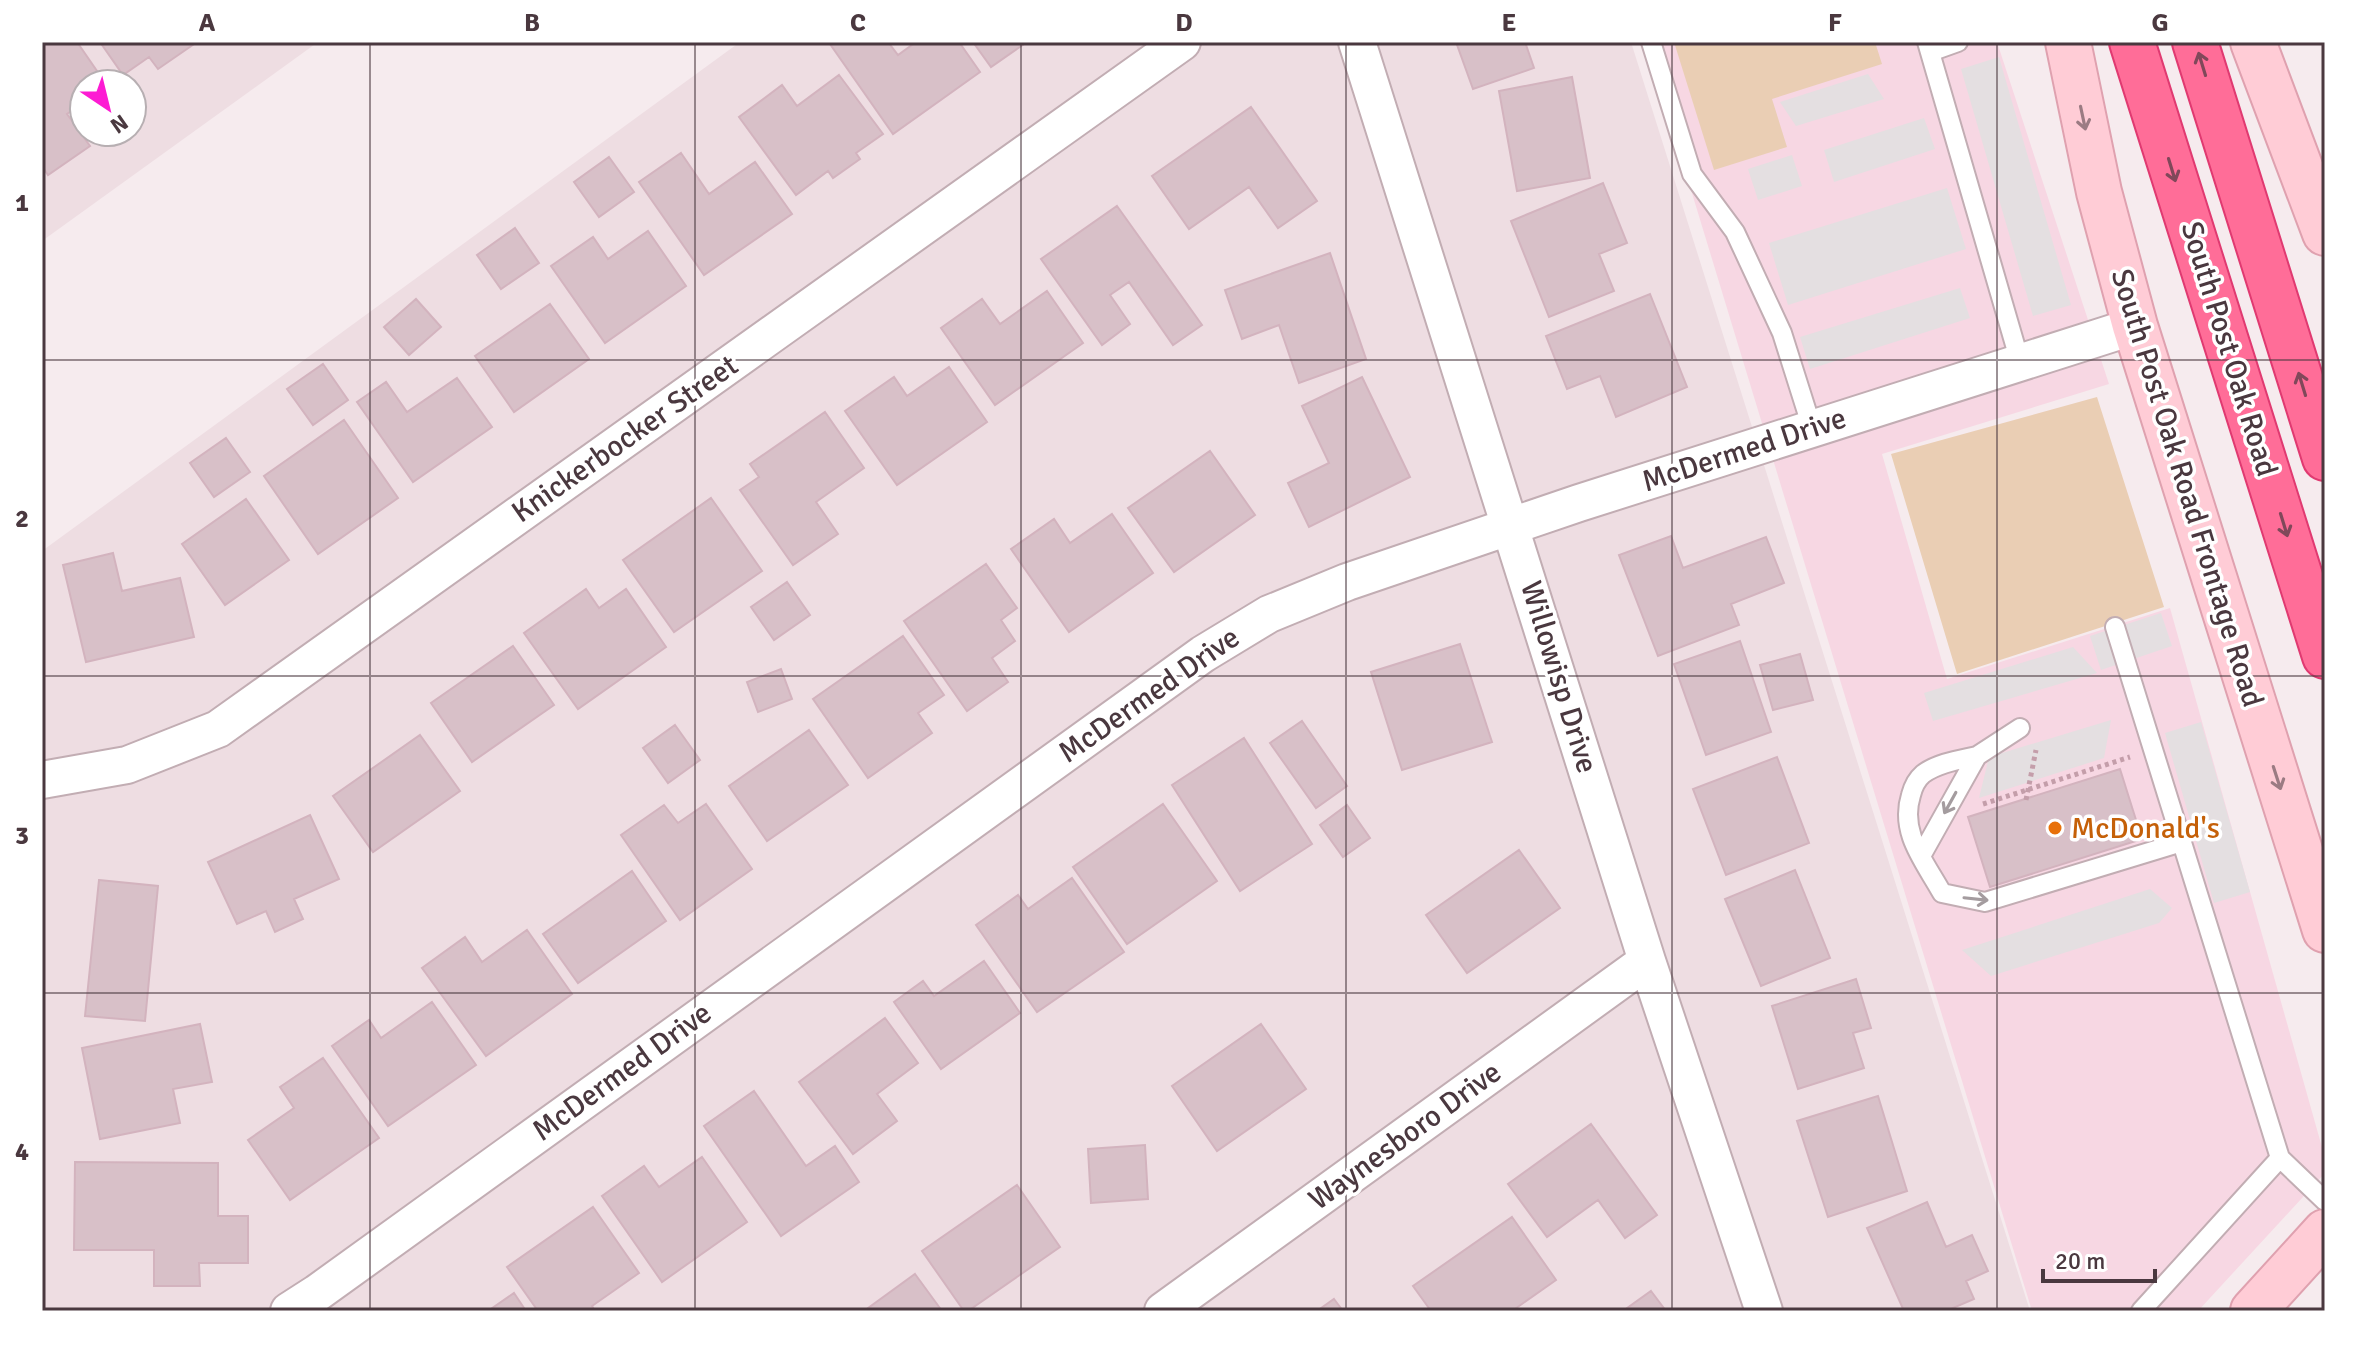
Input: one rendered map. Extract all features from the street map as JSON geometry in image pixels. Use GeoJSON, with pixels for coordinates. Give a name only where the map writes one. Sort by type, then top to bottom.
{"type":"FeatureCollection","features":[{"type":"Feature","properties":{"kind":"highway","name":"South Post Oak Road"},"geometry":{"type":"LineString","coordinates":[[2132,42],[2325,656]]}},
{"type":"Feature","properties":{"kind":"highway","name":"South Post Oak Road"},"geometry":{"type":"LineString","coordinates":[[2195,42],[2325,458]]}},
{"type":"Feature","properties":{"kind":"main road","name":"South Post Oak Road Frontage Road"},"geometry":{"type":"LineString","coordinates":[[2068,42],[2099,192],[2135,326],[2249,691],[2322,909]]}},
{"type":"Feature","properties":{"kind":"main road"},"geometry":{"type":"LineString","coordinates":[[2253,42],[2325,233]]}},
{"type":"Feature","properties":{"kind":"main road"},"geometry":{"type":"LineString","coordinates":[[2253,1311],[2325,1232]]}},
{"type":"Feature","properties":{"kind":"street","name":"Knickerbocker Street"},"geometry":{"type":"LineString","coordinates":[[42,780],[127,765],[218,729],[1182,42]]}},
{"type":"Feature","properties":{"kind":"street","name":"Willowisp Drive"},"geometry":{"type":"LineString","coordinates":[[1357,42],[1647,961],[1764,1311]]}},
{"type":"Feature","properties":{"kind":"street","name":"McDermed Drive"},"geometry":{"type":"LineString","coordinates":[[289,1311],[1203,654],[1269,614],[1334,587],[1511,526],[2135,326]]}},
{"type":"Feature","properties":{"kind":"street","name":"Waynesboro Drive"},"geometry":{"type":"LineString","coordinates":[[1163,1311],[1647,961]]}},
{"type":"Feature","properties":{"kind":"lane"},"geometry":{"type":"LineString","coordinates":[[1651,42],[1692,174],[1735,232],[1782,333],[1812,428]]}},
{"type":"Feature","properties":{"kind":"lane"},"geometry":{"type":"LineString","coordinates":[[1958,42],[1929,47],[2020,362]]}},
{"type":"Feature","properties":{"kind":"lane"},"geometry":{"type":"LineString","coordinates":[[2115,627],[2280,1158],[2325,1201]]}},
{"type":"Feature","properties":{"kind":"lane"},"geometry":{"type":"LineString","coordinates":[[2020,728],[1977,756],[1936,767],[1914,784],[1908,803],[1907,822],[1912,842],[1942,893],[1985,902],[2182,842]]}},
{"type":"Feature","properties":{"kind":"lane"},"geometry":{"type":"LineString","coordinates":[[1921,856],[1977,756]]}},
{"type":"Feature","properties":{"kind":"lane"},"geometry":{"type":"LineString","coordinates":[[2141,1311],[2280,1158]]}},
{"type":"Feature","properties":{"kind":"path"},"geometry":{"type":"LineString","coordinates":[[2026,800],[2039,736]]}},
{"type":"Feature","properties":{"kind":"path"},"geometry":{"type":"LineString","coordinates":[[1974,807],[2152,750]]}},
{"type":"Feature","properties":{"kind":"shaded area"},"geometry":{"type":"Polygon","coordinates":[[[42,42],[318,42],[42,241],[42,42]]]}},
{"type":"Feature","properties":{"kind":"shaded area"},"geometry":{"type":"Polygon","coordinates":[[[740,42],[1631,42],[2030,1311],[42,1311],[42,551],[740,42]]]}},
{"type":"Feature","properties":{"kind":"shaded area"},"geometry":{"type":"Polygon","coordinates":[[[1646,42],[1997,42],[2109,384],[1882,454],[1947,679],[2170,608],[2325,1158],[2325,1173],[2198,1311],[2032,1311],[1646,42]]]}},
{"type":"Feature","properties":{"kind":"shaded area"},"geometry":{"type":"Polygon","coordinates":[[[1674,42],[1875,42],[1882,64],[1772,99],[1787,147],[1714,170],[1674,42]]]}},
{"type":"Feature","properties":{"kind":"shaded area"},"geometry":{"type":"Polygon","coordinates":[[[1999,57],[2071,305],[2033,316],[1961,69],[1999,57]]]}},
{"type":"Feature","properties":{"kind":"shaded area"},"geometry":{"type":"Polygon","coordinates":[[[1868,74],[1884,99],[1796,126],[1780,102],[1868,74]]]}},
{"type":"Feature","properties":{"kind":"shaded area"},"geometry":{"type":"Polygon","coordinates":[[[1924,118],[1935,149],[1834,182],[1824,150],[1924,118]]]}},
{"type":"Feature","properties":{"kind":"shaded area"},"geometry":{"type":"Polygon","coordinates":[[[1792,155],[1802,186],[1758,200],[1748,169],[1792,155]]]}},
{"type":"Feature","properties":{"kind":"shaded area"},"geometry":{"type":"Polygon","coordinates":[[[1947,188],[1966,249],[1788,305],[1769,243],[1947,188]]]}},
{"type":"Feature","properties":{"kind":"shaded area"},"geometry":{"type":"Polygon","coordinates":[[[1960,288],[1970,318],[1810,369],[1800,337],[1960,288]]]}},
{"type":"Feature","properties":{"kind":"shaded area"},"geometry":{"type":"Polygon","coordinates":[[[2097,397],[2164,607],[1957,674],[1891,454],[2097,397]]]}},
{"type":"Feature","properties":{"kind":"shaded area"},"geometry":{"type":"Polygon","coordinates":[[[2161,613],[2172,646],[2101,670],[2090,636],[2161,613]]]}},
{"type":"Feature","properties":{"kind":"shaded area"},"geometry":{"type":"Polygon","coordinates":[[[2073,647],[2097,673],[1933,721],[1924,693],[2073,647]]]}},
{"type":"Feature","properties":{"kind":"shaded area"},"geometry":{"type":"Polygon","coordinates":[[[2111,720],[2104,758],[1979,798],[1989,757],[2111,720]]]}},
{"type":"Feature","properties":{"kind":"shaded area"},"geometry":{"type":"Polygon","coordinates":[[[2201,722],[2250,892],[2214,903],[2165,733],[2201,722]]]}},
{"type":"Feature","properties":{"kind":"shaded area"},"geometry":{"type":"Polygon","coordinates":[[[2150,889],[2172,908],[2159,923],[1991,976],[1962,950],[2150,889]]]}},
{"type":"Feature","properties":{"kind":"building"},"geometry":{"type":"Polygon","coordinates":[[[42,42],[77,42],[95,68],[68,68],[68,148],[87,148],[48,175],[42,166],[42,42]]]}},
{"type":"Feature","properties":{"kind":"building"},"geometry":{"type":"Polygon","coordinates":[[[100,42],[197,42],[158,69],[149,57],[133,68],[118,68],[100,42]]]}},
{"type":"Feature","properties":{"kind":"building"},"geometry":{"type":"Polygon","coordinates":[[[888,42],[898,55],[916,42],[959,42],[980,72],[893,134],[830,44],[888,42]]]}},
{"type":"Feature","properties":{"kind":"building"},"geometry":{"type":"Polygon","coordinates":[[[973,42],[1027,42],[991,67],[973,42]]]}},
{"type":"Feature","properties":{"kind":"building"},"geometry":{"type":"Polygon","coordinates":[[[1456,42],[1525,42],[1534,68],[1473,89],[1456,42]]]}},
{"type":"Feature","properties":{"kind":"building"},"geometry":{"type":"Polygon","coordinates":[[[839,75],[883,134],[856,153],[860,159],[833,178],[828,171],[796,195],[739,117],[782,85],[797,106],[839,75]]]}},
{"type":"Feature","properties":{"kind":"building"},"geometry":{"type":"Polygon","coordinates":[[[1572,77],[1590,178],[1517,191],[1499,91],[1572,77]]]}},
{"type":"Feature","properties":{"kind":"building"},"geometry":{"type":"Polygon","coordinates":[[[1251,107],[1317,201],[1278,228],[1249,187],[1189,229],[1152,176],[1251,107]]]}},
{"type":"Feature","properties":{"kind":"building"},"geometry":{"type":"Polygon","coordinates":[[[681,153],[709,194],[755,162],[792,214],[704,275],[639,182],[681,153]]]}},
{"type":"Feature","properties":{"kind":"building"},"geometry":{"type":"Polygon","coordinates":[[[609,157],[634,192],[599,217],[574,182],[609,157]]]}},
{"type":"Feature","properties":{"kind":"building"},"geometry":{"type":"Polygon","coordinates":[[[1603,183],[1627,243],[1599,254],[1614,291],[1549,317],[1511,221],[1603,183]]]}},
{"type":"Feature","properties":{"kind":"building"},"geometry":{"type":"Polygon","coordinates":[[[1117,206],[1202,325],[1173,345],[1129,282],[1110,295],[1130,324],[1102,345],[1041,259],[1117,206]]]}},
{"type":"Feature","properties":{"kind":"building"},"geometry":{"type":"Polygon","coordinates":[[[515,228],[539,263],[501,289],[477,255],[515,228]]]}},
{"type":"Feature","properties":{"kind":"building"},"geometry":{"type":"Polygon","coordinates":[[[648,231],[686,286],[605,343],[551,266],[593,237],[608,259],[648,231]]]}},
{"type":"Feature","properties":{"kind":"building"},"geometry":{"type":"Polygon","coordinates":[[[1330,253],[1366,359],[1299,383],[1279,325],[1242,339],[1225,290],[1330,253]]]}},
{"type":"Feature","properties":{"kind":"building"},"geometry":{"type":"Polygon","coordinates":[[[1047,291],[1083,343],[995,405],[941,328],[982,299],[1000,324],[1047,291]]]}},
{"type":"Feature","properties":{"kind":"building"},"geometry":{"type":"Polygon","coordinates":[[[1650,294],[1687,387],[1616,417],[1600,376],[1567,389],[1546,336],[1650,294]]]}},
{"type":"Feature","properties":{"kind":"building"},"geometry":{"type":"Polygon","coordinates":[[[416,299],[441,327],[409,355],[384,327],[416,299]]]}},
{"type":"Feature","properties":{"kind":"building"},"geometry":{"type":"Polygon","coordinates":[[[550,304],[589,359],[514,412],[475,356],[550,304]]]}},
{"type":"Feature","properties":{"kind":"building"},"geometry":{"type":"Polygon","coordinates":[[[323,364],[348,400],[313,425],[287,389],[323,364]]]}},
{"type":"Feature","properties":{"kind":"building"},"geometry":{"type":"Polygon","coordinates":[[[949,367],[987,422],[897,485],[845,411],[894,377],[907,396],[949,367]]]}},
{"type":"Feature","properties":{"kind":"building"},"geometry":{"type":"Polygon","coordinates":[[[1362,377],[1410,477],[1309,527],[1288,483],[1329,463],[1302,406],[1362,377]]]}},
{"type":"Feature","properties":{"kind":"building"},"geometry":{"type":"Polygon","coordinates":[[[457,378],[492,427],[413,482],[357,402],[386,382],[407,412],[457,378]]]}},
{"type":"Feature","properties":{"kind":"building"},"geometry":{"type":"Polygon","coordinates":[[[825,412],[864,468],[816,502],[838,534],[793,565],[740,490],[759,477],[750,464],[825,412]]]}},
{"type":"Feature","properties":{"kind":"building"},"geometry":{"type":"Polygon","coordinates":[[[344,420],[398,498],[318,554],[264,476],[344,420]]]}},
{"type":"Feature","properties":{"kind":"building"},"geometry":{"type":"Polygon","coordinates":[[[226,438],[250,472],[214,497],[190,463],[226,438]]]}},
{"type":"Feature","properties":{"kind":"building"},"geometry":{"type":"Polygon","coordinates":[[[1210,451],[1255,515],[1174,572],[1128,508],[1210,451]]]}},
{"type":"Feature","properties":{"kind":"building"},"geometry":{"type":"Polygon","coordinates":[[[711,498],[762,571],[674,632],[623,560],[711,498]]]}},
{"type":"Feature","properties":{"kind":"building"},"geometry":{"type":"Polygon","coordinates":[[[246,499],[289,560],[225,605],[182,544],[246,499]]]}},
{"type":"Feature","properties":{"kind":"building"},"geometry":{"type":"Polygon","coordinates":[[[1112,514],[1153,573],[1069,632],[1011,549],[1054,519],[1070,543],[1112,514]]]}},
{"type":"Feature","properties":{"kind":"building"},"geometry":{"type":"Polygon","coordinates":[[[1671,536],[1683,568],[1766,537],[1784,583],[1731,604],[1739,625],[1658,656],[1619,555],[1671,536]]]}},
{"type":"Feature","properties":{"kind":"building"},"geometry":{"type":"Polygon","coordinates":[[[113,553],[122,591],[180,578],[194,637],[86,662],[63,565],[113,553]]]}},
{"type":"Feature","properties":{"kind":"building"},"geometry":{"type":"Polygon","coordinates":[[[986,564],[1017,608],[1001,620],[1015,641],[992,658],[1008,682],[967,711],[904,621],[986,564]]]}},
{"type":"Feature","properties":{"kind":"building"},"geometry":{"type":"Polygon","coordinates":[[[787,582],[810,615],[774,640],[751,607],[787,582]]]}},
{"type":"Feature","properties":{"kind":"building"},"geometry":{"type":"Polygon","coordinates":[[[586,589],[599,608],[626,589],[666,647],[578,709],[524,633],[586,589]]]}},
{"type":"Feature","properties":{"kind":"building"},"geometry":{"type":"Polygon","coordinates":[[[903,636],[944,695],[918,713],[932,733],[868,778],[813,699],[903,636]]]}},
{"type":"Feature","properties":{"kind":"building"},"geometry":{"type":"Polygon","coordinates":[[[1740,641],[1771,732],[1706,755],[1674,664],[1740,641]]]}},
{"type":"Feature","properties":{"kind":"building"},"geometry":{"type":"Polygon","coordinates":[[[1460,644],[1492,742],[1402,770],[1371,672],[1460,644]]]}},
{"type":"Feature","properties":{"kind":"building"},"geometry":{"type":"Polygon","coordinates":[[[513,646],[554,705],[472,762],[431,703],[513,646]]]}},
{"type":"Feature","properties":{"kind":"building"},"geometry":{"type":"Polygon","coordinates":[[[1800,654],[1813,700],[1773,710],[1760,665],[1800,654]]]}},
{"type":"Feature","properties":{"kind":"building"},"geometry":{"type":"Polygon","coordinates":[[[781,669],[792,699],[758,712],[747,682],[781,669]]]}},
{"type":"Feature","properties":{"kind":"building"},"geometry":{"type":"Polygon","coordinates":[[[1302,721],[1347,786],[1316,808],[1270,743],[1302,721]]]}},
{"type":"Feature","properties":{"kind":"building"},"geometry":{"type":"Polygon","coordinates":[[[675,725],[700,760],[668,783],[643,748],[675,725]]]}},
{"type":"Feature","properties":{"kind":"building"},"geometry":{"type":"Polygon","coordinates":[[[809,730],[848,785],[767,841],[729,786],[809,730]]]}},
{"type":"Feature","properties":{"kind":"building"},"geometry":{"type":"Polygon","coordinates":[[[420,735],[460,791],[373,852],[333,796],[420,735]]]}},
{"type":"Feature","properties":{"kind":"building"},"geometry":{"type":"Polygon","coordinates":[[[1244,738],[1312,844],[1240,891],[1172,785],[1244,738]]]}},
{"type":"Feature","properties":{"kind":"building"},"geometry":{"type":"Polygon","coordinates":[[[1777,757],[1809,843],[1726,875],[1693,789],[1777,757]]]}},
{"type":"Feature","properties":{"kind":"building","name":"McDonald's"},"geometry":{"type":"Polygon","coordinates":[[[2120,769],[2142,839],[1990,887],[1968,817],[2120,769]]]}},
{"type":"Feature","properties":{"kind":"building"},"geometry":{"type":"Polygon","coordinates":[[[706,804],[752,869],[680,920],[621,835],[664,805],[678,823],[706,804]]]}},
{"type":"Feature","properties":{"kind":"building"},"geometry":{"type":"Polygon","coordinates":[[[1163,804],[1217,881],[1127,944],[1073,867],[1163,804]]]}},
{"type":"Feature","properties":{"kind":"building"},"geometry":{"type":"Polygon","coordinates":[[[1347,805],[1370,838],[1343,857],[1320,825],[1347,805]]]}},
{"type":"Feature","properties":{"kind":"building"},"geometry":{"type":"Polygon","coordinates":[[[310,815],[339,879],[294,899],[303,919],[275,932],[266,911],[237,924],[208,862],[310,815]]]}},
{"type":"Feature","properties":{"kind":"building"},"geometry":{"type":"Polygon","coordinates":[[[1519,850],[1560,908],[1467,973],[1426,915],[1519,850]]]}},
{"type":"Feature","properties":{"kind":"building"},"geometry":{"type":"Polygon","coordinates":[[[1795,870],[1830,958],[1761,986],[1725,899],[1795,870]]]}},
{"type":"Feature","properties":{"kind":"building"},"geometry":{"type":"Polygon","coordinates":[[[632,871],[666,921],[578,983],[543,934],[632,871]]]}},
{"type":"Feature","properties":{"kind":"building"},"geometry":{"type":"Polygon","coordinates":[[[1072,878],[1124,952],[1037,1012],[976,925],[1018,895],[1028,909],[1072,878]]]}},
{"type":"Feature","properties":{"kind":"building"},"geometry":{"type":"Polygon","coordinates":[[[99,880],[158,886],[145,1021],[85,1016],[99,880]]]}},
{"type":"Feature","properties":{"kind":"building"},"geometry":{"type":"Polygon","coordinates":[[[527,930],[572,994],[486,1056],[422,968],[465,937],[482,962],[527,930]]]}},
{"type":"Feature","properties":{"kind":"building"},"geometry":{"type":"Polygon","coordinates":[[[984,961],[1020,1013],[941,1069],[894,1002],[923,981],[934,996],[984,961]]]}},
{"type":"Feature","properties":{"kind":"building"},"geometry":{"type":"Polygon","coordinates":[[[1856,979],[1871,1028],[1853,1033],[1864,1068],[1798,1089],[1772,1006],[1856,979]]]}},
{"type":"Feature","properties":{"kind":"building"},"geometry":{"type":"Polygon","coordinates":[[[432,1002],[476,1065],[388,1126],[332,1046],[369,1020],[381,1038],[432,1002]]]}},
{"type":"Feature","properties":{"kind":"building"},"geometry":{"type":"Polygon","coordinates":[[[885,1018],[918,1063],[877,1094],[897,1121],[853,1154],[799,1082],[885,1018]]]}},
{"type":"Feature","properties":{"kind":"building"},"geometry":{"type":"Polygon","coordinates":[[[200,1024],[212,1082],[173,1089],[180,1123],[100,1139],[82,1048],[200,1024]]]}},
{"type":"Feature","properties":{"kind":"building"},"geometry":{"type":"Polygon","coordinates":[[[1261,1024],[1306,1089],[1217,1151],[1172,1086],[1261,1024]]]}},
{"type":"Feature","properties":{"kind":"building"},"geometry":{"type":"Polygon","coordinates":[[[323,1058],[379,1138],[290,1200],[248,1140],[294,1108],[280,1087],[323,1058]]]}},
{"type":"Feature","properties":{"kind":"building"},"geometry":{"type":"Polygon","coordinates":[[[754,1091],[806,1166],[835,1146],[859,1182],[781,1236],[704,1126],[754,1091]]]}},
{"type":"Feature","properties":{"kind":"building"},"geometry":{"type":"Polygon","coordinates":[[[1878,1096],[1907,1191],[1828,1217],[1797,1121],[1878,1096]]]}},
{"type":"Feature","properties":{"kind":"building"},"geometry":{"type":"Polygon","coordinates":[[[1591,1124],[1657,1215],[1625,1238],[1598,1200],[1547,1237],[1508,1184],[1591,1124]]]}},
{"type":"Feature","properties":{"kind":"building"},"geometry":{"type":"Polygon","coordinates":[[[1145,1145],[1148,1199],[1091,1203],[1088,1149],[1145,1145]]]}},
{"type":"Feature","properties":{"kind":"building"},"geometry":{"type":"Polygon","coordinates":[[[702,1157],[747,1222],[662,1282],[602,1196],[644,1166],[659,1187],[702,1157]]]}},
{"type":"Feature","properties":{"kind":"building"},"geometry":{"type":"Polygon","coordinates":[[[75,1162],[218,1163],[218,1216],[248,1216],[248,1263],[199,1263],[200,1286],[154,1286],[154,1250],[74,1250],[75,1162]]]}},
{"type":"Feature","properties":{"kind":"building"},"geometry":{"type":"Polygon","coordinates":[[[1017,1185],[1060,1247],[964,1311],[922,1251],[1017,1185]]]}},
{"type":"Feature","properties":{"kind":"building"},"geometry":{"type":"Polygon","coordinates":[[[1927,1202],[1946,1247],[1972,1235],[1988,1271],[1966,1281],[1974,1299],[1946,1311],[1904,1311],[1867,1228],[1927,1202]]]}},
{"type":"Feature","properties":{"kind":"building"},"geometry":{"type":"Polygon","coordinates":[[[593,1207],[639,1273],[592,1306],[595,1311],[538,1311],[507,1267],[593,1207]]]}},
{"type":"Feature","properties":{"kind":"building"},"geometry":{"type":"Polygon","coordinates":[[[1512,1217],[1556,1280],[1512,1311],[1431,1311],[1413,1286],[1512,1217]]]}},
{"type":"Feature","properties":{"kind":"building"},"geometry":{"type":"Polygon","coordinates":[[[915,1274],[942,1311],[864,1311],[915,1274]]]}},
{"type":"Feature","properties":{"kind":"building"},"geometry":{"type":"Polygon","coordinates":[[[1651,1291],[1666,1311],[1623,1311],[1651,1291]]]}},
{"type":"Feature","properties":{"kind":"building"},"geometry":{"type":"Polygon","coordinates":[[[514,1293],[526,1311],[488,1311],[514,1293]]]}},
{"type":"Feature","properties":{"kind":"building"},"geometry":{"type":"Polygon","coordinates":[[[1334,1299],[1343,1311],[1317,1311],[1334,1299]]]}},
{"type":"Feature","properties":{"kind":"place","name":"McDonald's"},"geometry":{"type":"Point","coordinates":[2055,828]}}]}
